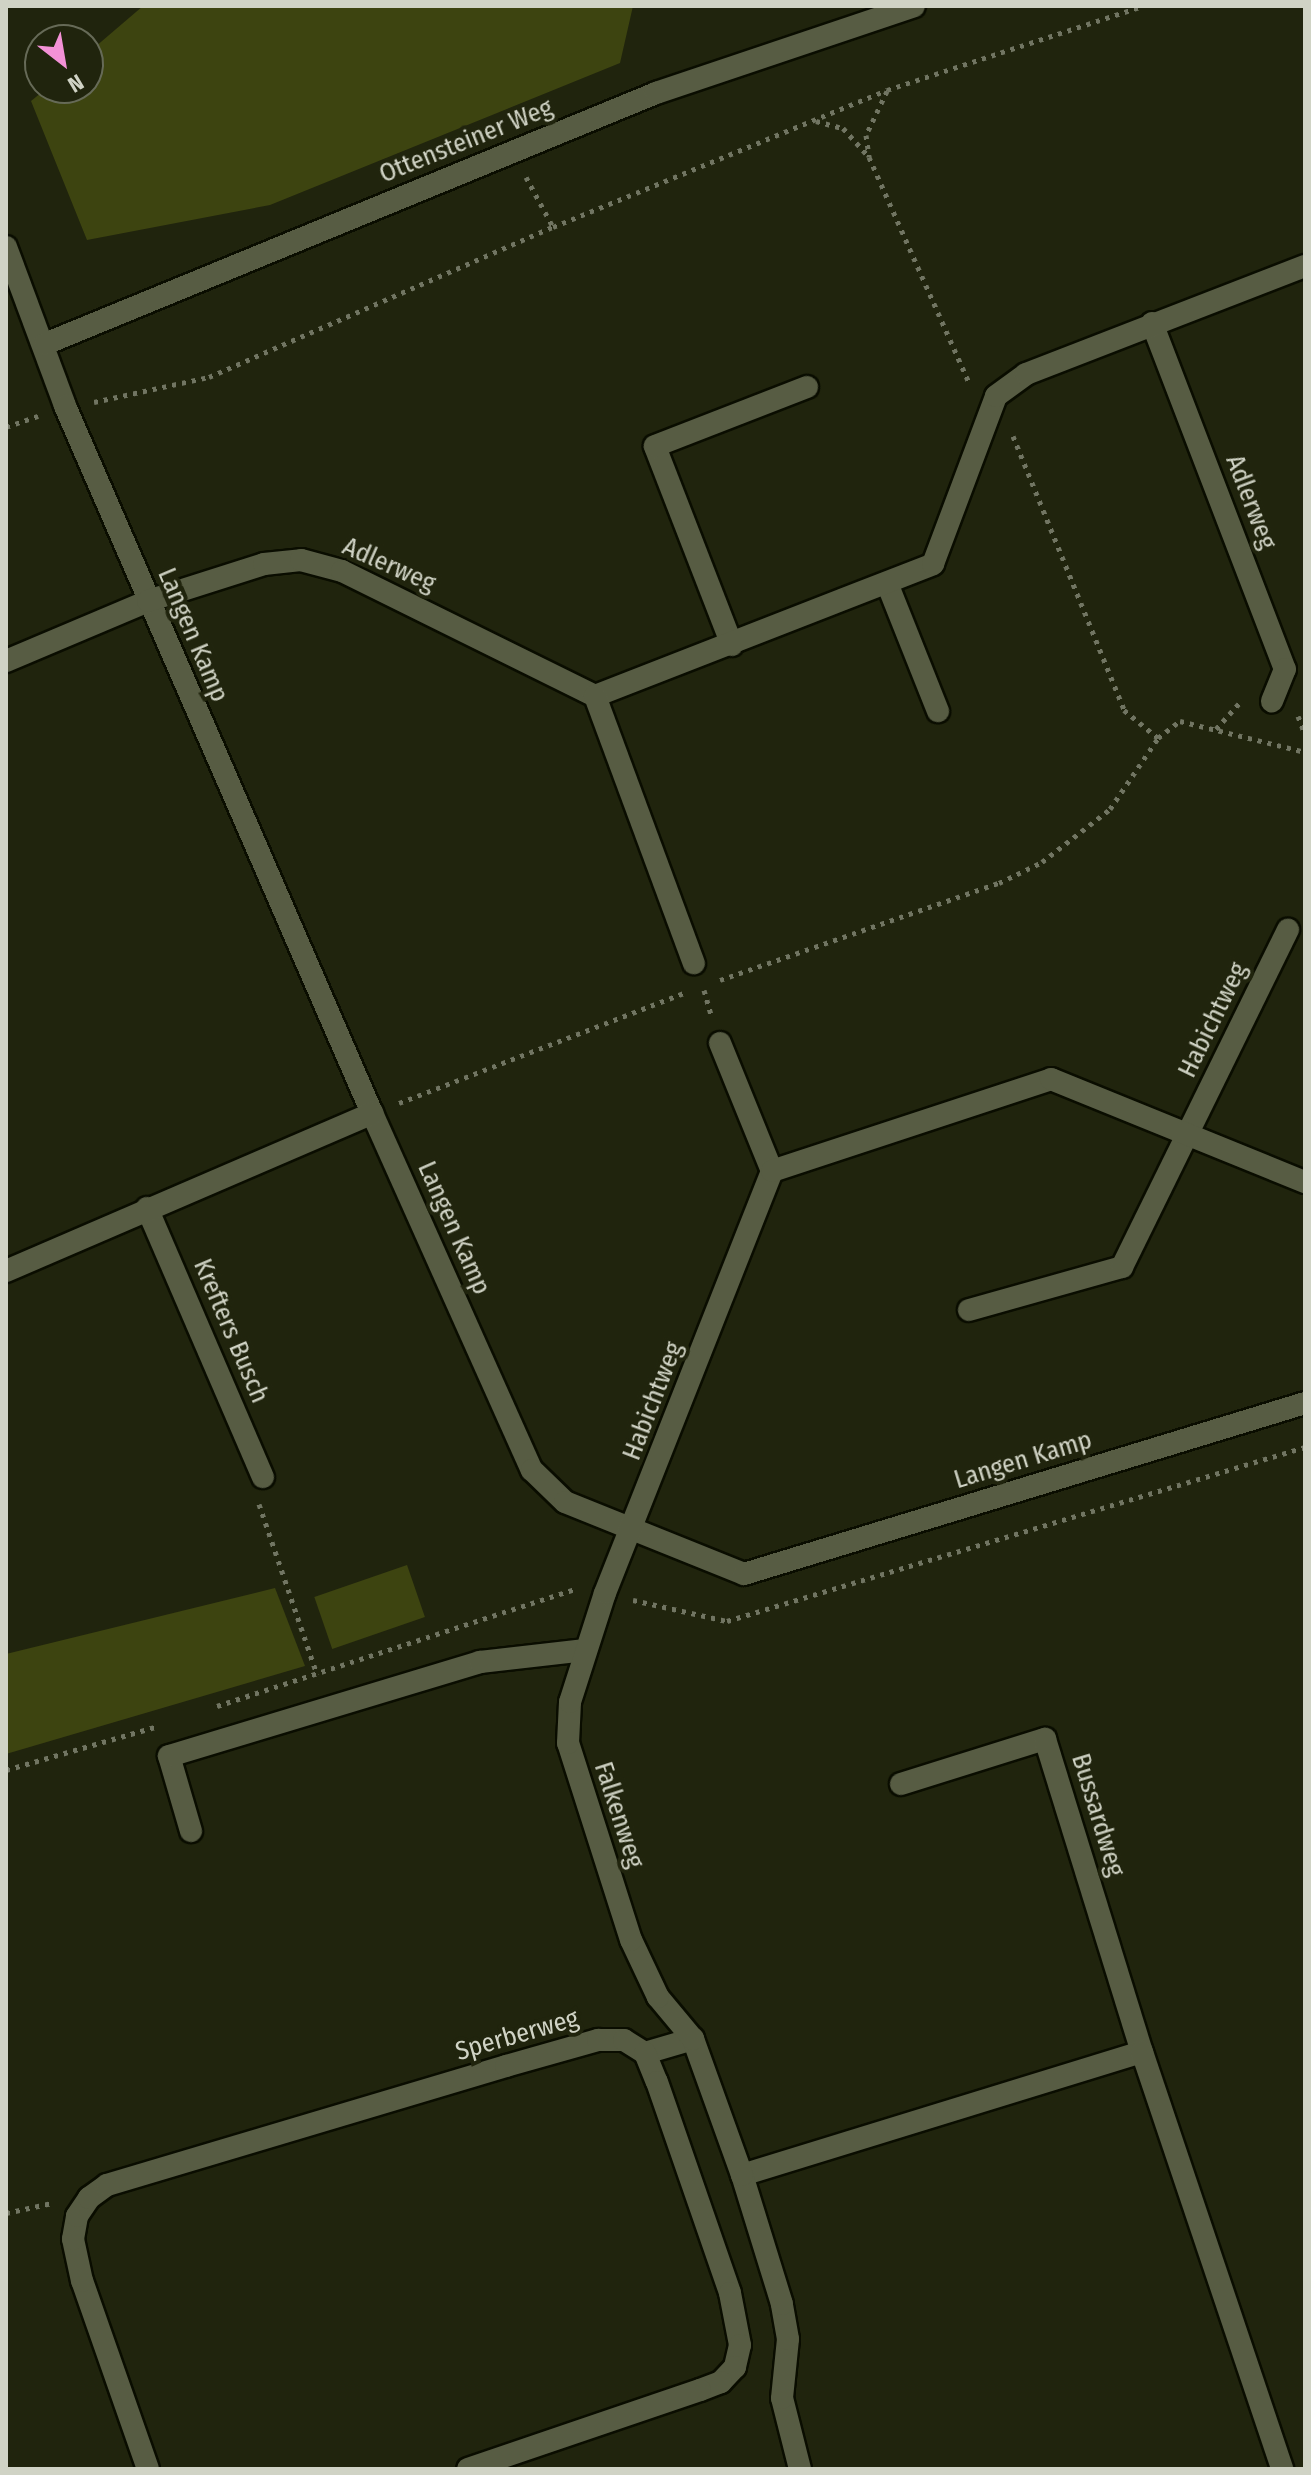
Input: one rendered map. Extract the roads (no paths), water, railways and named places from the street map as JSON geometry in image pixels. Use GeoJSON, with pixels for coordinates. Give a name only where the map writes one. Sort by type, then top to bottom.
{"type":"FeatureCollection","features":[{"type":"Feature","properties":{"kind":"street","name":"Ottensteiner Weg"},"geometry":{"type":"LineString","coordinates":[[45,344],[656,93],[914,6]]}},
{"type":"Feature","properties":{"kind":"street","name":"Langen Kamp"},"geometry":{"type":"LineString","coordinates":[[6,247],[45,344],[65,406],[372,1113],[532,1470],[565,1502],[744,1574],[1305,1403]]}},
{"type":"Feature","properties":{"kind":"street"},"geometry":{"type":"LineString","coordinates":[[694,963],[595,696],[933,564],[996,396],[1026,374],[1305,266]]}},
{"type":"Feature","properties":{"kind":"street","name":"Adlerweg"},"geometry":{"type":"LineString","coordinates":[[1152,323],[1285,669],[1272,701]]}},
{"type":"Feature","properties":{"kind":"street"},"geometry":{"type":"LineString","coordinates":[[732,645],[655,446],[807,387]]}},
{"type":"Feature","properties":{"kind":"street","name":"Adlerweg"},"geometry":{"type":"LineString","coordinates":[[148,601],[264,564],[301,560],[342,571],[595,696]]}},
{"type":"Feature","properties":{"kind":"street"},"geometry":{"type":"LineString","coordinates":[[887,583],[938,711]]}},
{"type":"Feature","properties":{"kind":"street"},"geometry":{"type":"LineString","coordinates":[[6,661],[148,601]]}},
{"type":"Feature","properties":{"kind":"street","name":"Habichtweg"},"geometry":{"type":"LineString","coordinates":[[969,1310],[1122,1267],[1288,930]]}},
{"type":"Feature","properties":{"kind":"street"},"geometry":{"type":"LineString","coordinates":[[720,1043],[772,1171],[1051,1079],[1305,1182]]}},
{"type":"Feature","properties":{"kind":"street"},"geometry":{"type":"LineString","coordinates":[[6,1271],[372,1113]]}},
{"type":"Feature","properties":{"kind":"street","name":"Habichtweg"},"geometry":{"type":"LineString","coordinates":[[585,1650],[772,1171]]}},
{"type":"Feature","properties":{"kind":"street","name":"Krefters Busch"},"geometry":{"type":"LineString","coordinates":[[147,1208],[263,1477]]}},
{"type":"Feature","properties":{"kind":"street"},"geometry":{"type":"LineString","coordinates":[[191,1831],[169,1756],[480,1662],[585,1650]]}},
{"type":"Feature","properties":{"kind":"street","name":"Falkenweg"},"geometry":{"type":"LineString","coordinates":[[585,1650],[570,1702],[568,1743],[577,1779],[646,1973],[658,1997],[693,2039],[742,2175],[782,2304],[788,2339],[782,2398],[800,2469]]}},
{"type":"Feature","properties":{"kind":"street","name":"Bussardweg"},"geometry":{"type":"LineString","coordinates":[[901,1784],[1045,1739],[1142,2052],[1282,2469]]}},
{"type":"Feature","properties":{"kind":"street"},"geometry":{"type":"LineString","coordinates":[[468,2469],[721,2382],[735,2367],[740,2345],[730,2293],[645,2053],[693,2039]]}},
{"type":"Feature","properties":{"kind":"street","name":"Sperberweg"},"geometry":{"type":"LineString","coordinates":[[148,2469],[82,2281],[73,2239],[77,2216],[89,2198],[107,2185],[598,2040],[624,2040],[645,2053]]}},
{"type":"Feature","properties":{"kind":"street"},"geometry":{"type":"LineString","coordinates":[[742,2175],[1142,2052]]}}]}
